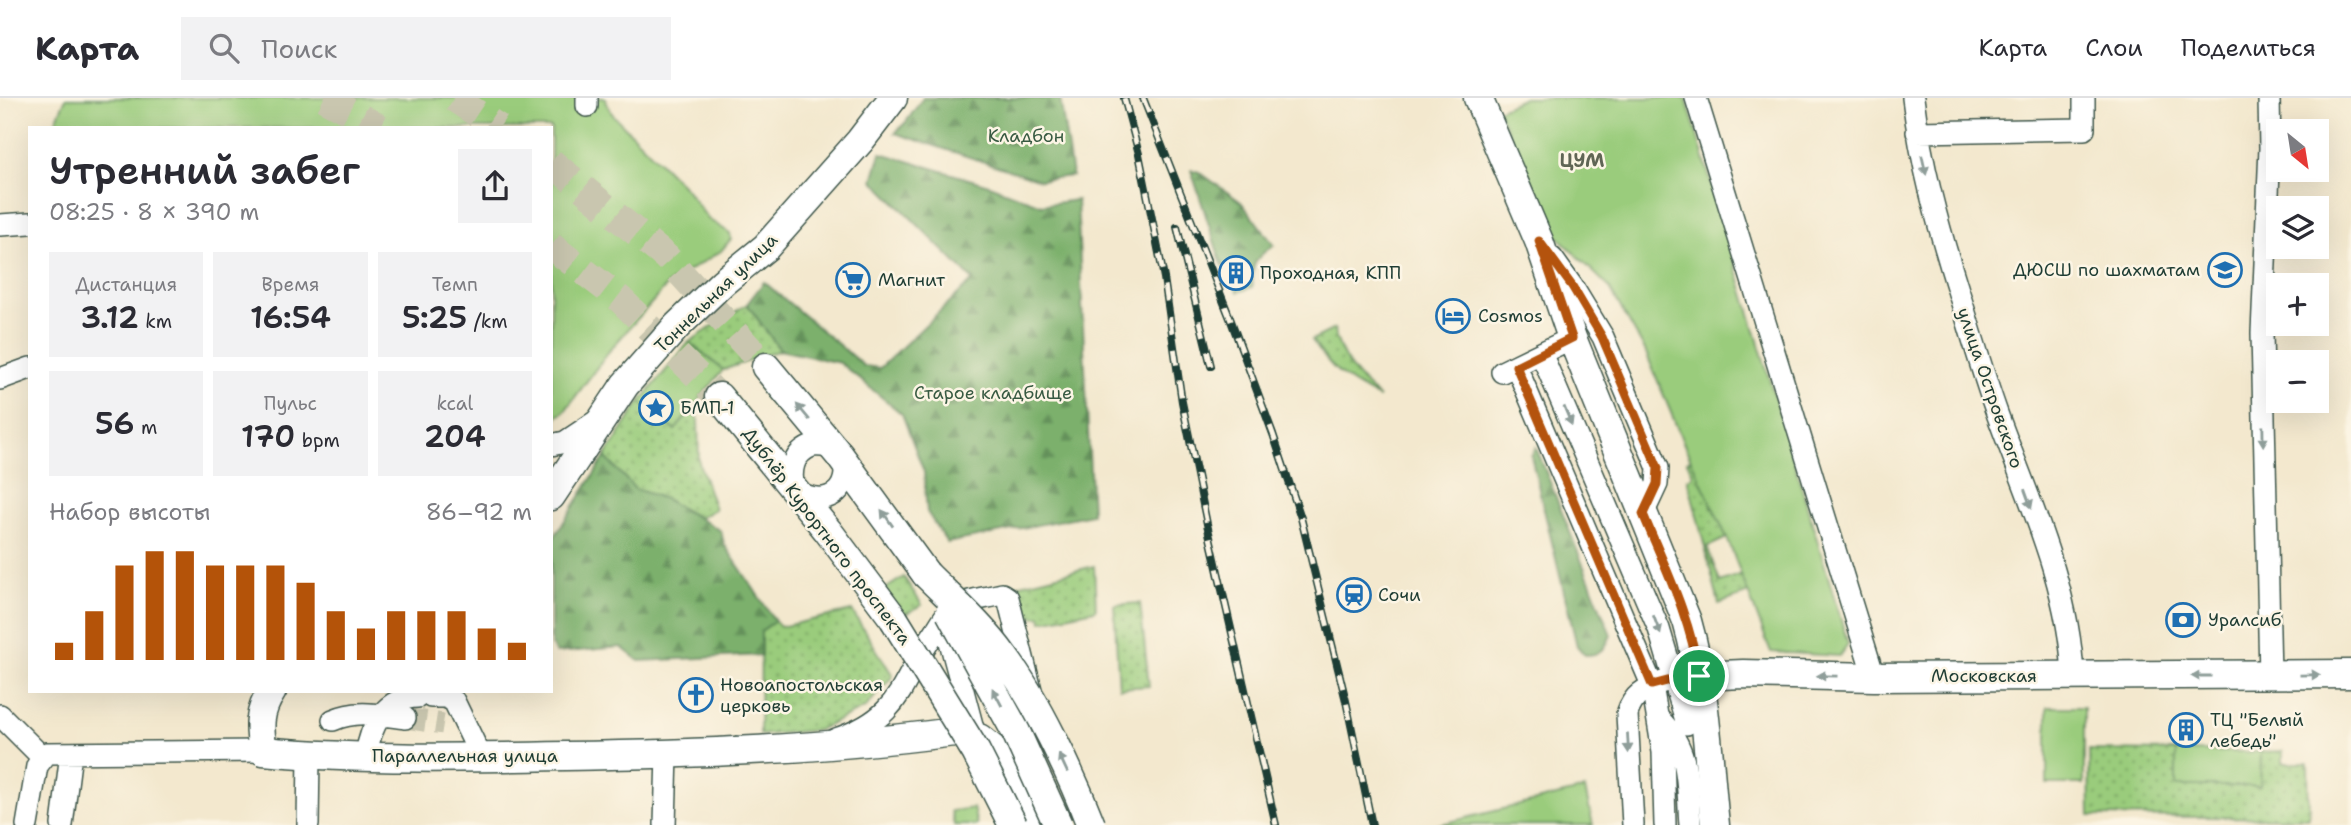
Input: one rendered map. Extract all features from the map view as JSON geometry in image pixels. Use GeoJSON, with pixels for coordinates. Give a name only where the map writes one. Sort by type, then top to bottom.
{"type":"FeatureCollection","features":[{"type":"Feature","properties":{"kind":"main road","name":"Тоннельная улица"},"geometry":{"type":"LineString","coordinates":[[553,493],[625,385],[677,326],[723,282],[766,247],[860,141],[893,98]]}},
{"type":"Feature","properties":{"kind":"main road"},"geometry":{"type":"LineString","coordinates":[[1478,98],[1539,241],[1572,338],[1687,621],[1695,650],[1687,678],[1707,748],[1715,825]]}},
{"type":"Feature","properties":{"kind":"main road"},"geometry":{"type":"LineString","coordinates":[[766,367],[840,456],[941,596],[1016,732],[1058,825]]}},
{"type":"Feature","properties":{"kind":"main road","name":"Дублёр Курортного проспекта"},"geometry":{"type":"LineString","coordinates":[[719,397],[894,620],[976,752],[1013,825]]}},
{"type":"Feature","properties":{"kind":"main road"},"geometry":{"type":"LineString","coordinates":[[926,574],[1004,656],[1052,739],[1091,825]]}},
{"type":"Feature","properties":{"kind":"main road","name":"Московская"},"geometry":{"type":"LineString","coordinates":[[1687,678],[1743,674],[1874,677],[2351,674]]}},
{"type":"Feature","properties":{"kind":"main road"},"geometry":{"type":"LineString","coordinates":[[263,751],[260,718],[271,693]]}},
{"type":"Feature","properties":{"kind":"main road","name":"Параллельная улица"},"geometry":{"type":"LineString","coordinates":[[263,751],[366,756],[477,749],[667,754],[954,732],[981,740]]}},
{"type":"Feature","properties":{"kind":"main road"},"geometry":{"type":"LineString","coordinates":[[981,740],[1000,755],[1035,825]]}},
{"type":"Feature","properties":{"kind":"street"},"geometry":{"type":"LineString","coordinates":[[1696,98],[1874,677]]}},
{"type":"Feature","properties":{"kind":"street","name":"улица Островского"},"geometry":{"type":"LineString","coordinates":[[1913,98],[1917,132],[1938,227],[1984,379],[2054,568],[2066,611],[2073,676]]}},
{"type":"Feature","properties":{"kind":"street"},"geometry":{"type":"LineString","coordinates":[[1917,132],[2084,129],[2084,98]]}},
{"type":"Feature","properties":{"kind":"street"},"geometry":{"type":"LineString","coordinates":[[2269,98],[2270,148],[2262,347],[2270,675]]}},
{"type":"Feature","properties":{"kind":"street"},"geometry":{"type":"LineString","coordinates":[[0,225],[28,223]]}},
{"type":"Feature","properties":{"kind":"street"},"geometry":{"type":"LineString","coordinates":[[1539,241],[1572,286],[1602,337],[1658,468],[1657,484],[1643,514]]}},
{"type":"Feature","properties":{"kind":"street"},"geometry":{"type":"LineString","coordinates":[[1572,338],[1509,369],[1652,685],[1660,720],[1663,752],[1665,825]]}},
{"type":"Feature","properties":{"kind":"street"},"geometry":{"type":"LineString","coordinates":[[1541,353],[1659,629],[1687,678],[1687,723]]}},
{"type":"Feature","properties":{"kind":"street"},"geometry":{"type":"LineString","coordinates":[[0,379],[28,371]]}},
{"type":"Feature","properties":{"kind":"street"},"geometry":{"type":"LineString","coordinates":[[553,445],[565,442],[603,417]]}},
{"type":"Feature","properties":{"kind":"street"},"geometry":{"type":"LineString","coordinates":[[812,446],[822,446],[833,449],[840,456],[845,466],[845,477],[835,494],[815,499],[794,490],[792,469],[803,451],[812,446]]}},
{"type":"Feature","properties":{"kind":"street"},"geometry":{"type":"LineString","coordinates":[[820,744],[856,730],[885,713],[898,699],[926,645],[952,609],[962,603],[1002,594],[1010,602],[1036,712],[1045,728],[1020,741],[1013,749],[1008,769]]}},
{"type":"Feature","properties":{"kind":"street"},"geometry":{"type":"LineString","coordinates":[[944,619],[981,740]]}},
{"type":"Feature","properties":{"kind":"street"},"geometry":{"type":"LineString","coordinates":[[1633,825],[1627,714],[1633,699],[1652,685],[1687,678]]}},
{"type":"Feature","properties":{"kind":"street"},"geometry":{"type":"LineString","coordinates":[[1652,685],[1707,748]]}},
{"type":"Feature","properties":{"kind":"street"},"geometry":{"type":"LineString","coordinates":[[366,756],[370,735],[383,715],[396,701],[406,697],[445,697],[454,701],[477,749]]}},
{"type":"Feature","properties":{"kind":"street"},"geometry":{"type":"LineString","coordinates":[[333,720],[356,713],[405,718]]}},
{"type":"Feature","properties":{"kind":"street"},"geometry":{"type":"LineString","coordinates":[[0,715],[42,757]]}},
{"type":"Feature","properties":{"kind":"street"},"geometry":{"type":"LineString","coordinates":[[1660,720],[1673,733],[1685,762],[1690,825]]}},
{"type":"Feature","properties":{"kind":"street"},"geometry":{"type":"LineString","coordinates":[[443,724],[458,728],[477,749]]}},
{"type":"Feature","properties":{"kind":"street"},"geometry":{"type":"LineString","coordinates":[[27,825],[37,766],[47,753],[263,751]]}},
{"type":"Feature","properties":{"kind":"street"},"geometry":{"type":"LineString","coordinates":[[62,825],[71,753]]}},
{"type":"Feature","properties":{"kind":"street"},"geometry":{"type":"LineString","coordinates":[[665,825],[667,754]]}},
{"type":"Feature","properties":{"kind":"street"},"geometry":{"type":"LineString","coordinates":[[308,825],[309,755]]}},
{"type":"Feature","properties":{"kind":"green space"},"geometry":{"type":"Polygon","coordinates":[[[66,98],[606,98],[613,115],[686,189],[708,219],[730,233],[731,239],[721,251],[669,283],[610,350],[564,412],[553,420],[553,126],[55,126],[66,98]]]}},
{"type":"Feature","properties":{"kind":"green space","name":"Кладбон"},"geometry":{"type":"Polygon","coordinates":[[[923,98],[1060,98],[1072,176],[1040,180],[895,133],[923,98]]]}},
{"type":"Feature","properties":{"kind":"green space"},"geometry":{"type":"Polygon","coordinates":[[[1524,98],[1686,98],[1848,644],[1839,656],[1771,652],[1727,538],[1645,350],[1609,287],[1555,234],[1498,110],[1524,98]]]}},
{"type":"Feature","properties":{"kind":"green space","name":"Старое кладбище"},"geometry":{"type":"Polygon","coordinates":[[[881,153],[989,185],[1041,205],[1077,200],[1092,514],[947,543],[927,512],[924,472],[902,414],[840,363],[780,350],[747,304],[764,282],[864,366],[880,368],[973,280],[873,180],[881,153]]]}},
{"type":"Feature","properties":{"kind":"green space"},"geometry":{"type":"Polygon","coordinates":[[[1191,170],[1199,172],[1241,202],[1274,245],[1256,262],[1252,272],[1253,287],[1238,292],[1221,262],[1191,170]]]}},
{"type":"Feature","properties":{"kind":"green space"},"geometry":{"type":"Polygon","coordinates":[[[747,304],[780,350],[723,370],[689,342],[747,304]]]}},
{"type":"Feature","properties":{"kind":"green space"},"geometry":{"type":"Polygon","coordinates":[[[1334,329],[1340,349],[1350,367],[1379,398],[1341,374],[1312,340],[1334,329]]]}},
{"type":"Feature","properties":{"kind":"green space"},"geometry":{"type":"Polygon","coordinates":[[[689,342],[723,370],[675,430],[640,402],[689,342]]]}},
{"type":"Feature","properties":{"kind":"green space"},"geometry":{"type":"Polygon","coordinates":[[[640,402],[675,430],[692,410],[698,419],[699,463],[715,509],[699,518],[665,499],[635,489],[605,457],[640,402]]]}},
{"type":"Feature","properties":{"kind":"green space"},"geometry":{"type":"Polygon","coordinates":[[[1536,447],[1611,635],[1604,647],[1595,654],[1585,655],[1577,646],[1531,456],[1536,447]]]}},
{"type":"Feature","properties":{"kind":"green space"},"geometry":{"type":"Polygon","coordinates":[[[605,457],[635,489],[665,499],[721,531],[724,544],[775,621],[761,631],[761,655],[639,661],[621,647],[556,653],[553,648],[553,539],[605,457]]]}},
{"type":"Feature","properties":{"kind":"green space"},"geometry":{"type":"Polygon","coordinates":[[[1692,459],[1727,538],[1707,547],[1720,582],[1741,574],[1749,593],[1719,604],[1688,480],[1693,475],[1687,461],[1692,459]]]}},
{"type":"Feature","properties":{"kind":"green space"},"geometry":{"type":"Polygon","coordinates":[[[1094,566],[1094,610],[1042,621],[1041,616],[1023,618],[1017,585],[1094,566]]]}},
{"type":"Feature","properties":{"kind":"green space"},"geometry":{"type":"Polygon","coordinates":[[[904,577],[922,605],[902,616],[885,589],[904,577]]]}},
{"type":"Feature","properties":{"kind":"green space"},"geometry":{"type":"Polygon","coordinates":[[[1140,603],[1149,686],[1119,688],[1114,605],[1140,603]]]}},
{"type":"Feature","properties":{"kind":"green space"},"geometry":{"type":"Polygon","coordinates":[[[852,611],[893,676],[865,708],[818,730],[760,735],[761,631],[775,621],[780,627],[852,611]]]}},
{"type":"Feature","properties":{"kind":"green space"},"geometry":{"type":"Polygon","coordinates":[[[2047,707],[2084,707],[2084,784],[2047,784],[2047,707]]]}},
{"type":"Feature","properties":{"kind":"green space"},"geometry":{"type":"Polygon","coordinates":[[[2089,750],[2176,751],[2176,786],[2260,786],[2261,752],[2283,751],[2283,763],[2308,763],[2309,818],[2090,816],[2089,750]]]}},
{"type":"Feature","properties":{"kind":"green space"},"geometry":{"type":"Polygon","coordinates":[[[2176,751],[2261,752],[2260,786],[2176,786],[2176,751]]]}},
{"type":"Feature","properties":{"kind":"green space"},"geometry":{"type":"Polygon","coordinates":[[[1585,789],[1593,825],[1437,825],[1585,789]]]}},
{"type":"Feature","properties":{"kind":"green space"},"geometry":{"type":"Polygon","coordinates":[[[973,808],[977,825],[954,825],[951,811],[973,808]]]}},
{"type":"Feature","properties":{"kind":"tunnel"},"geometry":{"type":"LineString","coordinates":[[324,98],[376,126]]}},
{"type":"Feature","properties":{"kind":"tunnel"},"geometry":{"type":"LineString","coordinates":[[454,98],[496,126]]}},
{"type":"Feature","properties":{"kind":"tunnel"},"geometry":{"type":"LineString","coordinates":[[553,164],[666,257],[766,367]]}},
{"type":"Feature","properties":{"kind":"tunnel"},"geometry":{"type":"LineString","coordinates":[[553,248],[620,299],[719,397]]}},
{"type":"Feature","properties":{"kind":"tunnel"},"geometry":{"type":"LineString","coordinates":[[405,718],[443,724]]}},
{"type":"Feature","properties":{"kind":"railway"},"geometry":{"type":"LineString","coordinates":[[1124,98],[1139,154],[1164,278],[1182,402],[1207,524],[1276,825]]}},
{"type":"Feature","properties":{"kind":"railway"},"geometry":{"type":"LineString","coordinates":[[1143,98],[1230,318],[1301,518],[1346,701],[1372,825]]}},
{"type":"Feature","properties":{"kind":"railway"},"geometry":{"type":"LineString","coordinates":[[1177,227],[1211,366]]}},
{"type":"Feature","properties":{"kind":"place","name":"ДЮСШ по шахматам"},"geometry":{"type":"Point","coordinates":[2225,270]}},
{"type":"Feature","properties":{"kind":"place","name":"Проходная, КПП"},"geometry":{"type":"Point","coordinates":[1236,273]}},
{"type":"Feature","properties":{"kind":"place","name":"Магнит"},"geometry":{"type":"Point","coordinates":[853,280]}},
{"type":"Feature","properties":{"kind":"place","name":"Cosmos"},"geometry":{"type":"Point","coordinates":[1453,316]}},
{"type":"Feature","properties":{"kind":"place","name":"БМП-1"},"geometry":{"type":"Point","coordinates":[656,408]}},
{"type":"Feature","properties":{"kind":"place","name":"Сочи"},"geometry":{"type":"Point","coordinates":[1354,595]}},
{"type":"Feature","properties":{"kind":"place","name":"Уралсиб"},"geometry":{"type":"Point","coordinates":[2183,620]}},
{"type":"Feature","properties":{"kind":"place","name":"Новоапостольская церковь"},"geometry":{"type":"Point","coordinates":[696,695]}},
{"type":"Feature","properties":{"kind":"place","name":"ТЦ \"Белый лебедь\""},"geometry":{"type":"Point","coordinates":[2186,730]}},
{"type":"Feature","properties":{"kind":"district","name":"ЦУМ"},"geometry":{"type":"Point","coordinates":[1582,160]}},
{"type":"Feature","properties":{"kind":"route"},"geometry":{"type":"LineString","coordinates":[[1539,241],[1572,286],[1602,337],[1658,468],[1657,484],[1643,514],[1687,621],[1699,676],[1652,685],[1516,366],[1572,338],[1539,241]]}}]}
